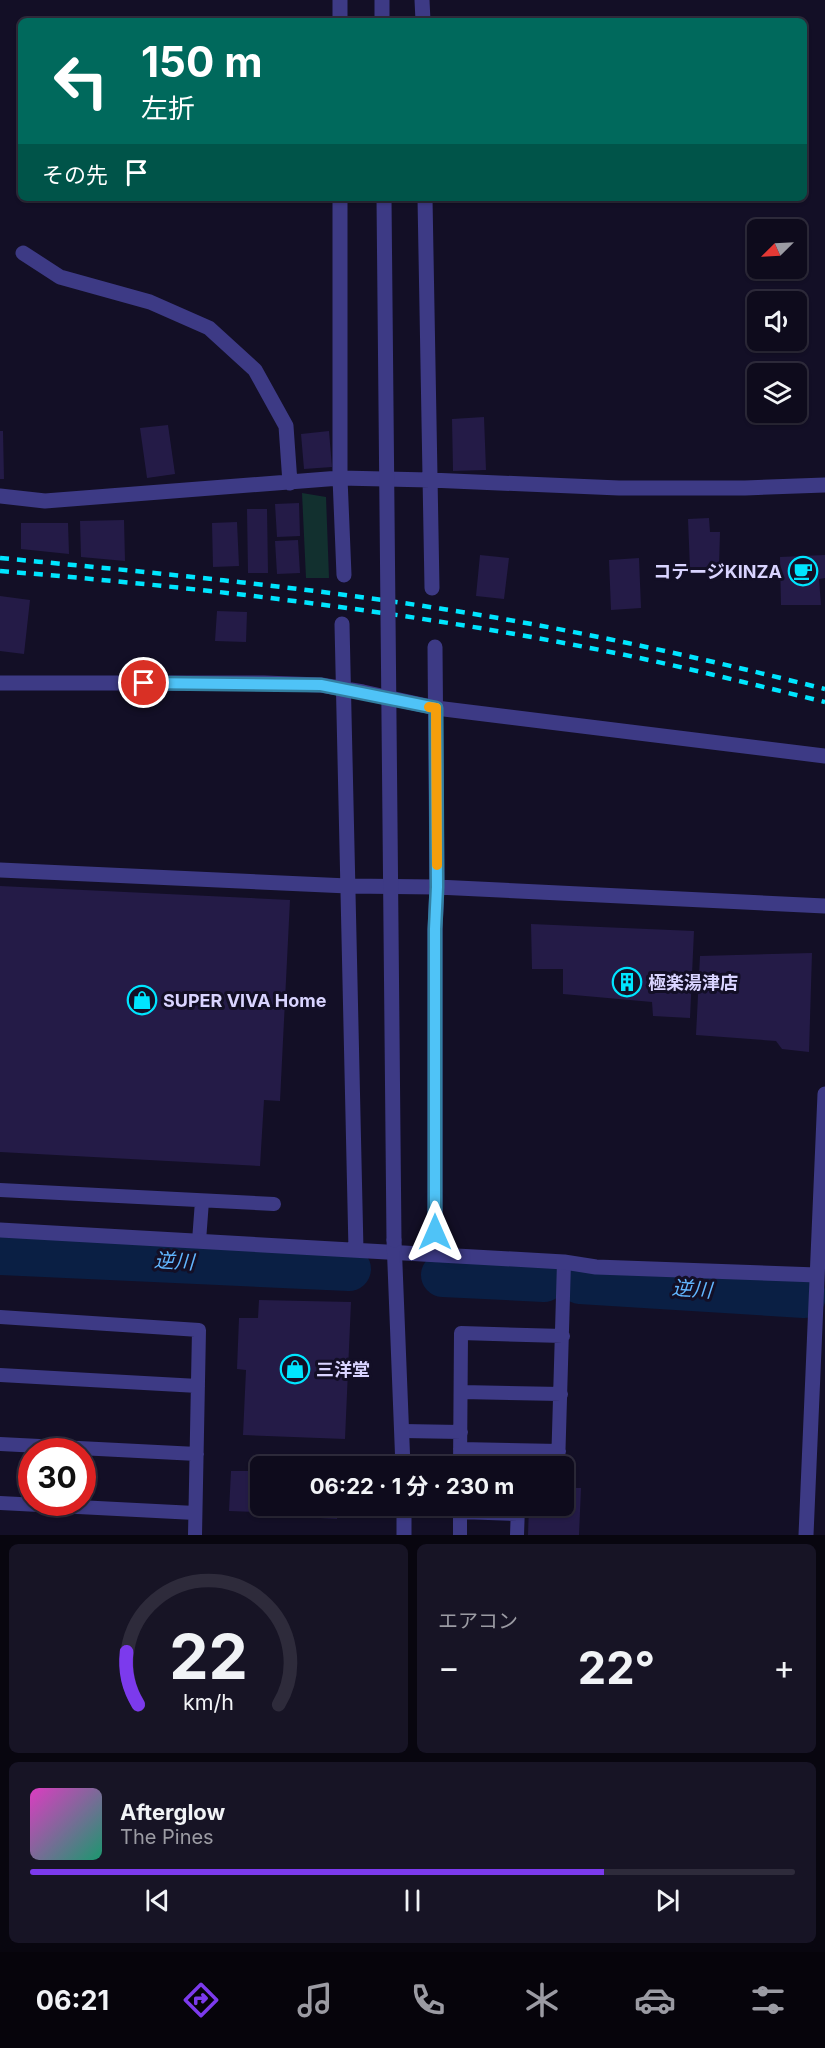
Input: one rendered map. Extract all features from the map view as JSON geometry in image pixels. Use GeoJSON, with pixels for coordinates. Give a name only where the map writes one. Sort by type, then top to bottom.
{"type":"FeatureCollection","features":[{"type":"Feature","properties":{"kind":"street"},"geometry":{"type":"LineString","coordinates":[[340,0],[340,18]]}},
{"type":"Feature","properties":{"kind":"street"},"geometry":{"type":"LineString","coordinates":[[382,0],[382,18]]}},
{"type":"Feature","properties":{"kind":"street"},"geometry":{"type":"LineString","coordinates":[[422,0],[423,18]]}},
{"type":"Feature","properties":{"kind":"street"},"geometry":{"type":"LineString","coordinates":[[340,201],[340,478],[344,575]]}},
{"type":"Feature","properties":{"kind":"street"},"geometry":{"type":"LineString","coordinates":[[384,201],[394,1246],[404,1456]]}},
{"type":"Feature","properties":{"kind":"street"},"geometry":{"type":"LineString","coordinates":[[425,201],[432,588]]}},
{"type":"Feature","properties":{"kind":"street"},"geometry":{"type":"LineString","coordinates":[[23,253],[60,278],[150,302],[209,328],[255,370],[286,426],[290,483]]}},
{"type":"Feature","properties":{"kind":"street"},"geometry":{"type":"LineString","coordinates":[[0,496],[45,501],[340,478],[619,488],[745,488],[825,485]]}},
{"type":"Feature","properties":{"kind":"street"},"geometry":{"type":"LineString","coordinates":[[342,624],[356,1250]]}},
{"type":"Feature","properties":{"kind":"street"},"geometry":{"type":"LineString","coordinates":[[435,647],[437,887],[435,1254]]}},
{"type":"Feature","properties":{"kind":"street"},"geometry":{"type":"LineString","coordinates":[[0,683],[321,685],[436,708],[825,756]]}},
{"type":"Feature","properties":{"kind":"street"},"geometry":{"type":"LineString","coordinates":[[0,870],[348,886],[437,887],[825,906]]}},
{"type":"Feature","properties":{"kind":"street"},"geometry":{"type":"LineString","coordinates":[[806,1535],[820,1280],[825,1094]]}},
{"type":"Feature","properties":{"kind":"street"},"geometry":{"type":"LineString","coordinates":[[0,1230],[356,1250],[394,1246],[435,1254],[564,1262],[596,1267],[820,1280]]}},
{"type":"Feature","properties":{"kind":"street"},"geometry":{"type":"LineString","coordinates":[[404,1516],[404,1535]]}},
{"type":"Feature","properties":{"kind":"lane"},"geometry":{"type":"LineString","coordinates":[[0,1190],[274,1204]]}},
{"type":"Feature","properties":{"kind":"lane"},"geometry":{"type":"LineString","coordinates":[[199,1241],[202,1201]]}},
{"type":"Feature","properties":{"kind":"lane"},"geometry":{"type":"LineString","coordinates":[[558,1456],[564,1262]]}},
{"type":"Feature","properties":{"kind":"lane"},"geometry":{"type":"LineString","coordinates":[[0,1317],[199,1330],[195,1535]]}},
{"type":"Feature","properties":{"kind":"lane"},"geometry":{"type":"LineString","coordinates":[[460,1456],[461,1333],[563,1336]]}},
{"type":"Feature","properties":{"kind":"lane"},"geometry":{"type":"LineString","coordinates":[[0,1375],[198,1386]]}},
{"type":"Feature","properties":{"kind":"lane"},"geometry":{"type":"LineString","coordinates":[[461,1392],[561,1394]]}},
{"type":"Feature","properties":{"kind":"lane"},"geometry":{"type":"LineString","coordinates":[[403,1431],[460,1432]]}},
{"type":"Feature","properties":{"kind":"lane"},"geometry":{"type":"LineString","coordinates":[[0,1444],[197,1454]]}},
{"type":"Feature","properties":{"kind":"lane"},"geometry":{"type":"LineString","coordinates":[[460,1449],[558,1451]]}},
{"type":"Feature","properties":{"kind":"lane"},"geometry":{"type":"LineString","coordinates":[[0,1503],[195,1513]]}},
{"type":"Feature","properties":{"kind":"lane"},"geometry":{"type":"LineString","coordinates":[[460,1516],[460,1535]]}},
{"type":"Feature","properties":{"kind":"lane"},"geometry":{"type":"LineString","coordinates":[[517,1535],[518,1516]]}},
{"type":"Feature","properties":{"kind":"green space"},"geometry":{"type":"Polygon","coordinates":[[[302,493],[326,497],[329,578],[306,578],[302,493]]]}},
{"type":"Feature","properties":{"kind":"building"},"geometry":{"type":"Polygon","coordinates":[[[484,417],[486,470],[453,471],[452,419],[484,417]]]}},
{"type":"Feature","properties":{"kind":"building"},"geometry":{"type":"Polygon","coordinates":[[[168,425],[175,474],[147,478],[140,428],[168,425]]]}},
{"type":"Feature","properties":{"kind":"building"},"geometry":{"type":"Polygon","coordinates":[[[0,431],[3,431],[4,479],[0,479],[0,431]]]}},
{"type":"Feature","properties":{"kind":"building"},"geometry":{"type":"Polygon","coordinates":[[[329,431],[332,467],[304,469],[301,434],[329,431]]]}},
{"type":"Feature","properties":{"kind":"building"},"geometry":{"type":"Polygon","coordinates":[[[299,503],[300,536],[277,537],[275,504],[299,503]]]}},
{"type":"Feature","properties":{"kind":"building"},"geometry":{"type":"Polygon","coordinates":[[[247,509],[267,509],[268,573],[248,573],[247,509]]]}},
{"type":"Feature","properties":{"kind":"building"},"geometry":{"type":"Polygon","coordinates":[[[709,518],[710,532],[720,532],[719,566],[690,569],[688,519],[709,518]]]}},
{"type":"Feature","properties":{"kind":"building"},"geometry":{"type":"Polygon","coordinates":[[[124,520],[125,561],[81,557],[80,521],[124,520]]]}},
{"type":"Feature","properties":{"kind":"building"},"geometry":{"type":"Polygon","coordinates":[[[237,522],[239,566],[213,567],[212,523],[237,522]]]}},
{"type":"Feature","properties":{"kind":"building"},"geometry":{"type":"Polygon","coordinates":[[[21,523],[68,523],[69,554],[21,549],[21,523]]]}},
{"type":"Feature","properties":{"kind":"building"},"geometry":{"type":"Polygon","coordinates":[[[298,540],[300,573],[277,574],[275,541],[298,540]]]}},
{"type":"Feature","properties":{"kind":"building"},"geometry":{"type":"Polygon","coordinates":[[[480,555],[509,558],[504,599],[476,596],[480,555]]]}},
{"type":"Feature","properties":{"kind":"building"},"geometry":{"type":"Polygon","coordinates":[[[825,555],[825,578],[819,579],[821,605],[781,605],[780,557],[825,555]]]}},
{"type":"Feature","properties":{"kind":"building"},"geometry":{"type":"Polygon","coordinates":[[[639,558],[641,608],[611,610],[609,560],[639,558]]]}},
{"type":"Feature","properties":{"kind":"building"},"geometry":{"type":"Polygon","coordinates":[[[0,596],[30,600],[24,654],[0,651],[0,596]]]}},
{"type":"Feature","properties":{"kind":"building"},"geometry":{"type":"Polygon","coordinates":[[[217,611],[247,612],[246,642],[215,641],[217,611]]]}},
{"type":"Feature","properties":{"kind":"building","name":"SUPER VIVA Home"},"geometry":{"type":"Polygon","coordinates":[[[0,886],[290,900],[280,1101],[264,1100],[260,1166],[0,1152],[0,886]]]}},
{"type":"Feature","properties":{"kind":"building","name":"極楽湯津店"},"geometry":{"type":"Polygon","coordinates":[[[531,924],[694,931],[690,1018],[653,1016],[652,1002],[563,994],[563,969],[532,969],[531,924]]]}},
{"type":"Feature","properties":{"kind":"building"},"geometry":{"type":"Polygon","coordinates":[[[812,953],[809,1052],[782,1049],[776,1041],[696,1035],[700,956],[812,953]]]}},
{"type":"Feature","properties":{"kind":"building","name":"三洋堂"},"geometry":{"type":"Polygon","coordinates":[[[259,1300],[351,1302],[345,1439],[243,1435],[246,1370],[237,1369],[239,1318],[258,1318],[259,1300]]]}},
{"type":"Feature","properties":{"kind":"building"},"geometry":{"type":"Polygon","coordinates":[[[231,1471],[250,1471],[250,1512],[229,1511],[231,1471]]]}},
{"type":"Feature","properties":{"kind":"building"},"geometry":{"type":"Polygon","coordinates":[[[574,1488],[581,1488],[579,1535],[528,1535],[529,1516],[574,1516],[574,1488]]]}},
{"type":"Feature","properties":{"kind":"building"},"geometry":{"type":"Polygon","coordinates":[[[303,1516],[337,1516],[337,1519],[303,1516]]]}},
{"type":"Feature","properties":{"kind":"waterway","name":"逆川"},"geometry":{"type":"LineString","coordinates":[[0,1253],[349,1269]]}},
{"type":"Feature","properties":{"kind":"waterway","name":"逆川"},"geometry":{"type":"LineString","coordinates":[[443,1275],[544,1280]]}},
{"type":"Feature","properties":{"kind":"waterway","name":"逆川"},"geometry":{"type":"LineString","coordinates":[[580,1282],[804,1296]]}},
{"type":"Feature","properties":{"kind":"railway"},"geometry":{"type":"LineString","coordinates":[[0,558],[277,586],[443,609],[635,644],[825,689]]}},
{"type":"Feature","properties":{"kind":"railway"},"geometry":{"type":"LineString","coordinates":[[0,571],[222,592],[444,622],[620,654],[825,702]]}},
{"type":"Feature","properties":{"kind":"slow traffic"},"geometry":{"type":"LineString","coordinates":[[429,707],[436,708],[437,865]]}},
{"type":"Feature","properties":{"kind":"place","name":"コテージKINZA"},"geometry":{"type":"Point","coordinates":[803,571]}},
{"type":"Feature","properties":{"kind":"place","name":"極楽湯津店"},"geometry":{"type":"Point","coordinates":[627,982]}},
{"type":"Feature","properties":{"kind":"place","name":"SUPER VIVA Home"},"geometry":{"type":"Point","coordinates":[142,1000]}},
{"type":"Feature","properties":{"kind":"place","name":"三洋堂"},"geometry":{"type":"Point","coordinates":[295,1369]}},
{"type":"Feature","properties":{"kind":"route"},"geometry":{"type":"LineString","coordinates":[[144,683],[321,685],[436,708],[435,1232]]}}]}
